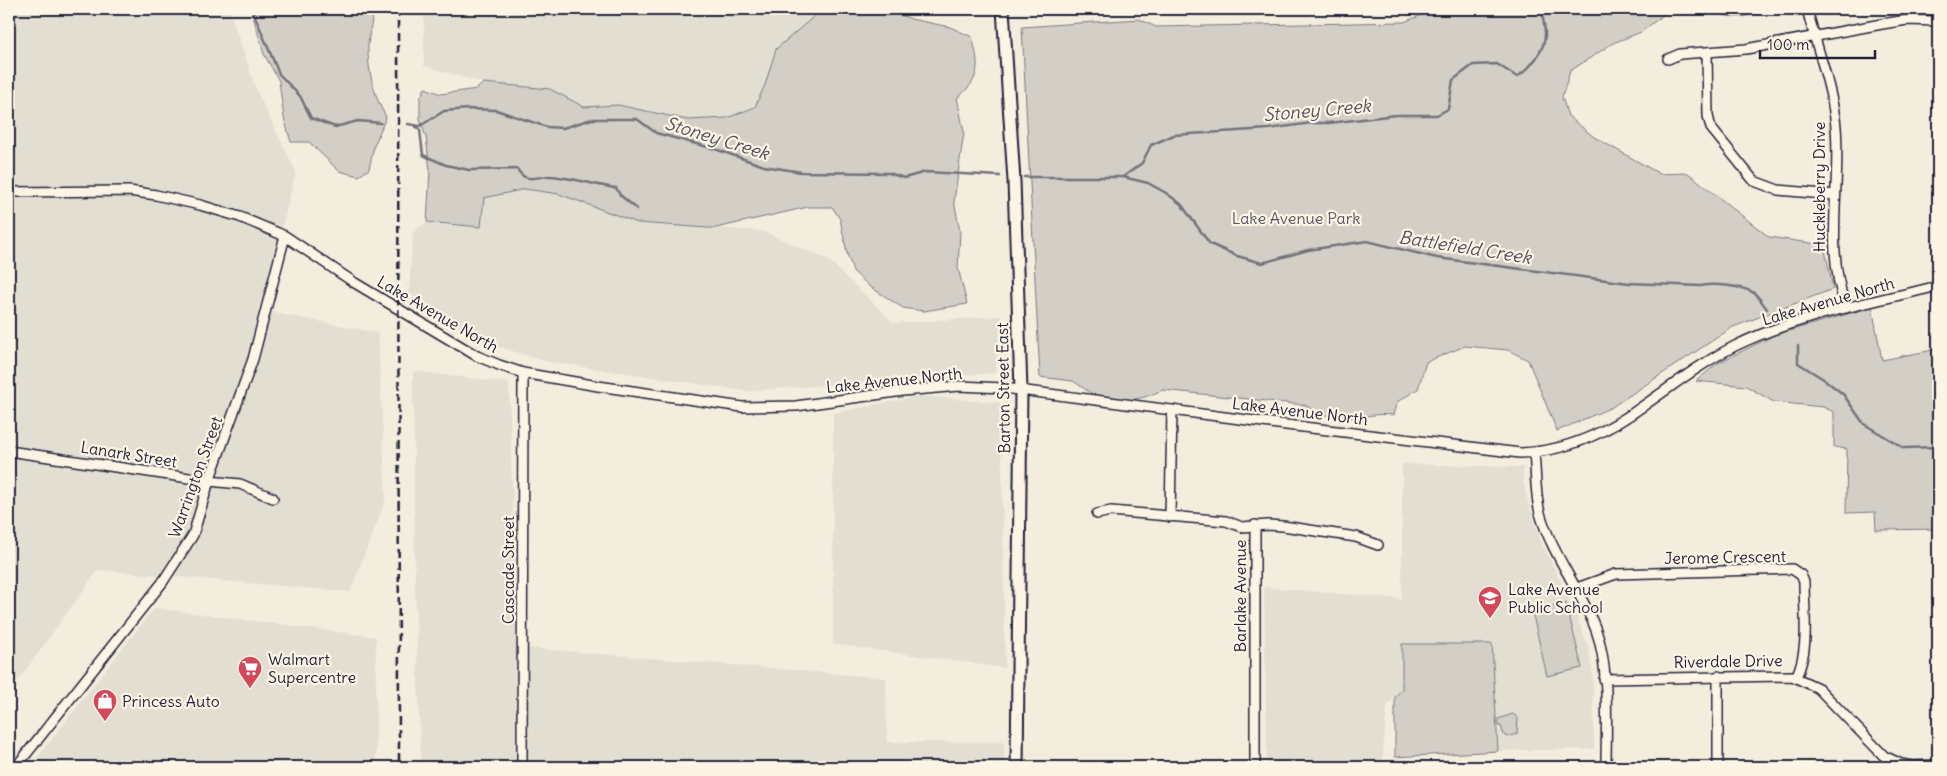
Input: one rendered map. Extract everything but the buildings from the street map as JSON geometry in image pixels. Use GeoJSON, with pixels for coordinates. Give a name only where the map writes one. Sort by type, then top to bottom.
{"type":"FeatureCollection","features":[{"type":"Feature","properties":{"kind":"main road","name":"Barton Street East"},"geometry":{"type":"LineString","coordinates":[[1003,9],[1014,181],[1021,390],[1017,767]]}},
{"type":"Feature","properties":{"kind":"street","name":"Huckleberry Drive"},"geometry":{"type":"LineString","coordinates":[[1807,9],[1836,125],[1834,259],[1846,308]]}},
{"type":"Feature","properties":{"kind":"street"},"geometry":{"type":"LineString","coordinates":[[1668,59],[1680,54],[1746,49],[1898,22],[1938,24]]}},
{"type":"Feature","properties":{"kind":"street"},"geometry":{"type":"LineString","coordinates":[[1707,52],[1708,116],[1711,128],[1754,181],[1778,190],[1835,195]]}},
{"type":"Feature","properties":{"kind":"street","name":"Lake Avenue North"},"geometry":{"type":"LineString","coordinates":[[9,192],[129,191],[200,205],[240,217],[285,236],[362,287],[477,356],[523,372],[738,407],[796,406],[903,391],[959,386],[1021,390],[1494,450],[1534,452],[1571,445],[1608,429],[1734,346],[1790,324],[1846,308],[1938,286]]}},
{"type":"Feature","properties":{"kind":"street","name":"Warrington Street"},"geometry":{"type":"LineString","coordinates":[[16,767],[162,583],[185,550],[192,536],[209,481],[253,359],[285,236]]}},
{"type":"Feature","properties":{"kind":"street","name":"Cascade Street"},"geometry":{"type":"LineString","coordinates":[[522,767],[523,372]]}},
{"type":"Feature","properties":{"kind":"street"},"geometry":{"type":"LineString","coordinates":[[1170,517],[1172,410]]}},
{"type":"Feature","properties":{"kind":"street","name":"Lanark Street"},"geometry":{"type":"LineString","coordinates":[[9,451],[240,484],[273,498]]}},
{"type":"Feature","properties":{"kind":"street"},"geometry":{"type":"LineString","coordinates":[[1534,452],[1540,513],[1547,533],[1577,588],[1596,632],[1602,658],[1606,767]]}},
{"type":"Feature","properties":{"kind":"street","name":"Barlake Avenue"},"geometry":{"type":"LineString","coordinates":[[1097,514],[1111,511],[1226,521],[1242,527],[1255,525],[1254,767]]}},
{"type":"Feature","properties":{"kind":"street"},"geometry":{"type":"LineString","coordinates":[[1255,525],[1283,526],[1356,537],[1378,545]]}},
{"type":"Feature","properties":{"kind":"street","name":"Jerome Crescent"},"geometry":{"type":"LineString","coordinates":[[1577,588],[1616,574],[1792,569],[1801,575],[1804,582],[1804,643],[1796,677]]}},
{"type":"Feature","properties":{"kind":"street"},"geometry":{"type":"LineString","coordinates":[[1718,676],[1718,767]]}},
{"type":"Feature","properties":{"kind":"street","name":"Riverdale Drive"},"geometry":{"type":"LineString","coordinates":[[1604,679],[1718,676],[1796,677],[1818,688],[1884,756],[1901,764],[1912,766],[1938,765]]}},
{"type":"Feature","properties":{"kind":"shaded area"},"geometry":{"type":"Polygon","coordinates":[[[9,9],[229,9],[257,92],[296,172],[261,310],[378,333],[386,499],[350,592],[98,570],[9,693],[9,9]]]}},
{"type":"Feature","properties":{"kind":"shaded area"},"geometry":{"type":"Polygon","coordinates":[[[424,9],[834,9],[818,13],[765,85],[755,107],[727,118],[688,120],[618,105],[584,107],[550,89],[483,83],[424,66],[424,9]]]}},
{"type":"Feature","properties":{"kind":"shaded area"},"geometry":{"type":"Polygon","coordinates":[[[525,189],[559,194],[638,223],[762,231],[827,259],[894,323],[1002,316],[995,373],[745,391],[544,361],[474,339],[409,293],[413,232],[427,222],[451,225],[484,198],[525,189]]]}},
{"type":"Feature","properties":{"kind":"shaded area"},"geometry":{"type":"Polygon","coordinates":[[[413,371],[509,383],[517,647],[886,678],[887,742],[1004,742],[1004,767],[421,767],[415,585],[413,371]]]}},
{"type":"Feature","properties":{"kind":"shaded area"},"geometry":{"type":"Polygon","coordinates":[[[921,396],[1001,403],[1005,668],[833,644],[833,413],[921,396]]]}},
{"type":"Feature","properties":{"kind":"shaded area","name":"Lake Avenue Public School"},"geometry":{"type":"Polygon","coordinates":[[[1402,464],[1523,467],[1523,481],[1540,539],[1573,607],[1589,649],[1593,678],[1594,749],[1498,751],[1492,644],[1402,644],[1402,689],[1387,706],[1382,766],[1267,765],[1264,587],[1402,599],[1402,464]]]}},
{"type":"Feature","properties":{"kind":"shaded area"},"geometry":{"type":"Polygon","coordinates":[[[154,608],[376,637],[376,767],[30,767],[154,608]]]}},
{"type":"Feature","properties":{"kind":"green space"},"geometry":{"type":"Polygon","coordinates":[[[251,9],[373,9],[368,44],[370,73],[386,117],[374,146],[369,169],[359,176],[339,171],[309,142],[291,142],[284,118],[279,81],[264,54],[251,9]]]}},
{"type":"Feature","properties":{"kind":"green space"},"geometry":{"type":"Polygon","coordinates":[[[834,9],[884,9],[911,19],[950,27],[972,37],[977,64],[976,71],[971,85],[957,98],[964,132],[954,201],[960,231],[958,268],[967,304],[924,311],[903,308],[869,286],[853,271],[840,219],[832,207],[808,207],[716,228],[708,228],[638,223],[559,194],[525,189],[484,198],[481,227],[427,222],[430,171],[426,137],[420,119],[420,99],[425,88],[441,94],[477,89],[483,83],[550,89],[584,107],[618,105],[688,120],[727,118],[755,107],[765,85],[776,49],[818,13],[834,9]]]}},
{"type":"Feature","properties":{"kind":"green space","name":"Lake Avenue Park"},"geometry":{"type":"Polygon","coordinates":[[[1437,9],[1680,9],[1668,11],[1641,32],[1613,43],[1570,71],[1562,97],[1568,116],[1594,137],[1660,174],[1688,173],[1769,237],[1824,245],[1833,289],[1733,327],[1612,407],[1557,431],[1528,360],[1508,350],[1465,346],[1426,362],[1418,389],[1397,402],[1393,415],[1356,418],[1339,418],[1326,415],[1305,405],[1163,390],[1145,397],[1121,402],[1097,397],[1073,381],[1040,377],[1022,27],[1139,19],[1156,27],[1404,22],[1437,9]]]}},
{"type":"Feature","properties":{"kind":"green space"},"geometry":{"type":"Polygon","coordinates":[[[1700,9],[1762,9],[1748,16],[1740,17],[1700,9]]]}},
{"type":"Feature","properties":{"kind":"green space"},"geometry":{"type":"Polygon","coordinates":[[[1872,307],[1882,360],[1938,349],[1938,529],[1876,530],[1875,512],[1846,513],[1847,449],[1834,447],[1834,412],[1823,407],[1774,402],[1746,386],[1696,381],[1718,363],[1775,335],[1872,307]]]}},
{"type":"Feature","properties":{"kind":"green space"},"geometry":{"type":"Polygon","coordinates":[[[1566,603],[1582,668],[1547,676],[1532,611],[1566,603]]]}},
{"type":"Feature","properties":{"kind":"green space"},"geometry":{"type":"Polygon","coordinates":[[[1402,644],[1492,644],[1498,751],[1395,757],[1395,697],[1402,689],[1402,644]]]}},
{"type":"Feature","properties":{"kind":"green space"},"geometry":{"type":"Polygon","coordinates":[[[1513,714],[1518,718],[1517,734],[1507,737],[1504,735],[1501,726],[1498,726],[1498,719],[1513,714]]]}},
{"type":"Feature","properties":{"kind":"waterway","name":"Stoney Creek"},"geometry":{"type":"LineString","coordinates":[[252,9],[279,74],[300,96],[311,118],[335,127],[358,121],[381,123]]}},
{"type":"Feature","properties":{"kind":"waterway","name":"Stoney Creek"},"geometry":{"type":"LineString","coordinates":[[1123,177],[1142,163],[1151,145],[1174,135],[1268,129],[1396,115],[1437,115],[1448,109],[1453,80],[1473,65],[1497,64],[1517,77],[1527,69],[1537,58],[1543,45],[1545,38],[1543,14],[1545,9]]}},
{"type":"Feature","properties":{"kind":"waterway","name":"Stoney Creek"},"geometry":{"type":"LineString","coordinates":[[408,124],[420,126],[444,111],[468,109],[496,110],[547,127],[563,128],[592,119],[637,119],[656,133],[715,149],[764,166],[801,172],[889,173],[904,178],[926,172],[1000,176]]}},
{"type":"Feature","properties":{"kind":"waterway"},"geometry":{"type":"LineString","coordinates":[[416,127],[420,130],[423,155],[446,165],[469,170],[517,169],[523,176],[528,178],[551,176],[616,188],[620,195],[637,209]]}},
{"type":"Feature","properties":{"kind":"waterway","name":"Battlefield Creek"},"geometry":{"type":"LineString","coordinates":[[1024,177],[1123,177],[1148,183],[1181,204],[1210,244],[1237,256],[1262,263],[1308,250],[1367,241],[1437,258],[1629,283],[1736,287],[1754,293],[1767,309]]}},
{"type":"Feature","properties":{"kind":"waterway","name":"Battlefield Creek"},"geometry":{"type":"LineString","coordinates":[[1798,346],[1798,363],[1843,394],[1864,424],[1904,448],[1938,447]]}},
{"type":"Feature","properties":{"kind":"railway"},"geometry":{"type":"LineString","coordinates":[[398,9],[399,767]]}},
{"type":"Feature","properties":{"kind":"place","name":"Lake Avenue Public School"},"geometry":{"type":"Point","coordinates":[1490,619]}},
{"type":"Feature","properties":{"kind":"place","name":"Walmart Supercentre"},"geometry":{"type":"Point","coordinates":[250,689]}},
{"type":"Feature","properties":{"kind":"place","name":"Princess Auto"},"geometry":{"type":"Point","coordinates":[105,722]}}]}
